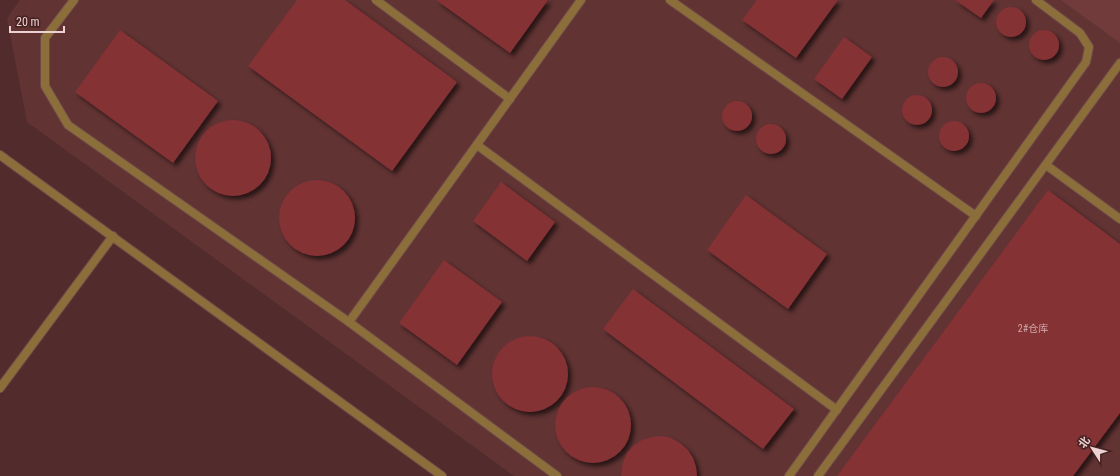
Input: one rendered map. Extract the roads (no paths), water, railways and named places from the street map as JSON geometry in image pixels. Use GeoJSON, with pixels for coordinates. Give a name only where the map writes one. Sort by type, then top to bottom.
{"type":"FeatureCollection","features":[{"type":"Feature","properties":{"kind":"street"},"geometry":{"type":"LineString","coordinates":[[74,0],[46,38],[45,86],[68,125],[349,322],[557,476]]}},
{"type":"Feature","properties":{"kind":"street"},"geometry":{"type":"LineString","coordinates":[[376,0],[510,99]]}},
{"type":"Feature","properties":{"kind":"street"},"geometry":{"type":"LineString","coordinates":[[349,322],[581,0]]}},
{"type":"Feature","properties":{"kind":"street"},"geometry":{"type":"LineString","coordinates":[[670,0],[976,216]]}},
{"type":"Feature","properties":{"kind":"street"},"geometry":{"type":"LineString","coordinates":[[789,476],[1086,62],[1089,46],[1080,33],[1036,0]]}},
{"type":"Feature","properties":{"kind":"street"},"geometry":{"type":"LineString","coordinates":[[818,476],[1120,63]]}},
{"type":"Feature","properties":{"kind":"street"},"geometry":{"type":"LineString","coordinates":[[477,146],[836,410]]}},
{"type":"Feature","properties":{"kind":"street"},"geometry":{"type":"LineString","coordinates":[[0,154],[442,476]]}},
{"type":"Feature","properties":{"kind":"street"},"geometry":{"type":"LineString","coordinates":[[1046,165],[1120,219]]}},
{"type":"Feature","properties":{"kind":"street"},"geometry":{"type":"LineString","coordinates":[[0,388],[113,236]]}}]}
